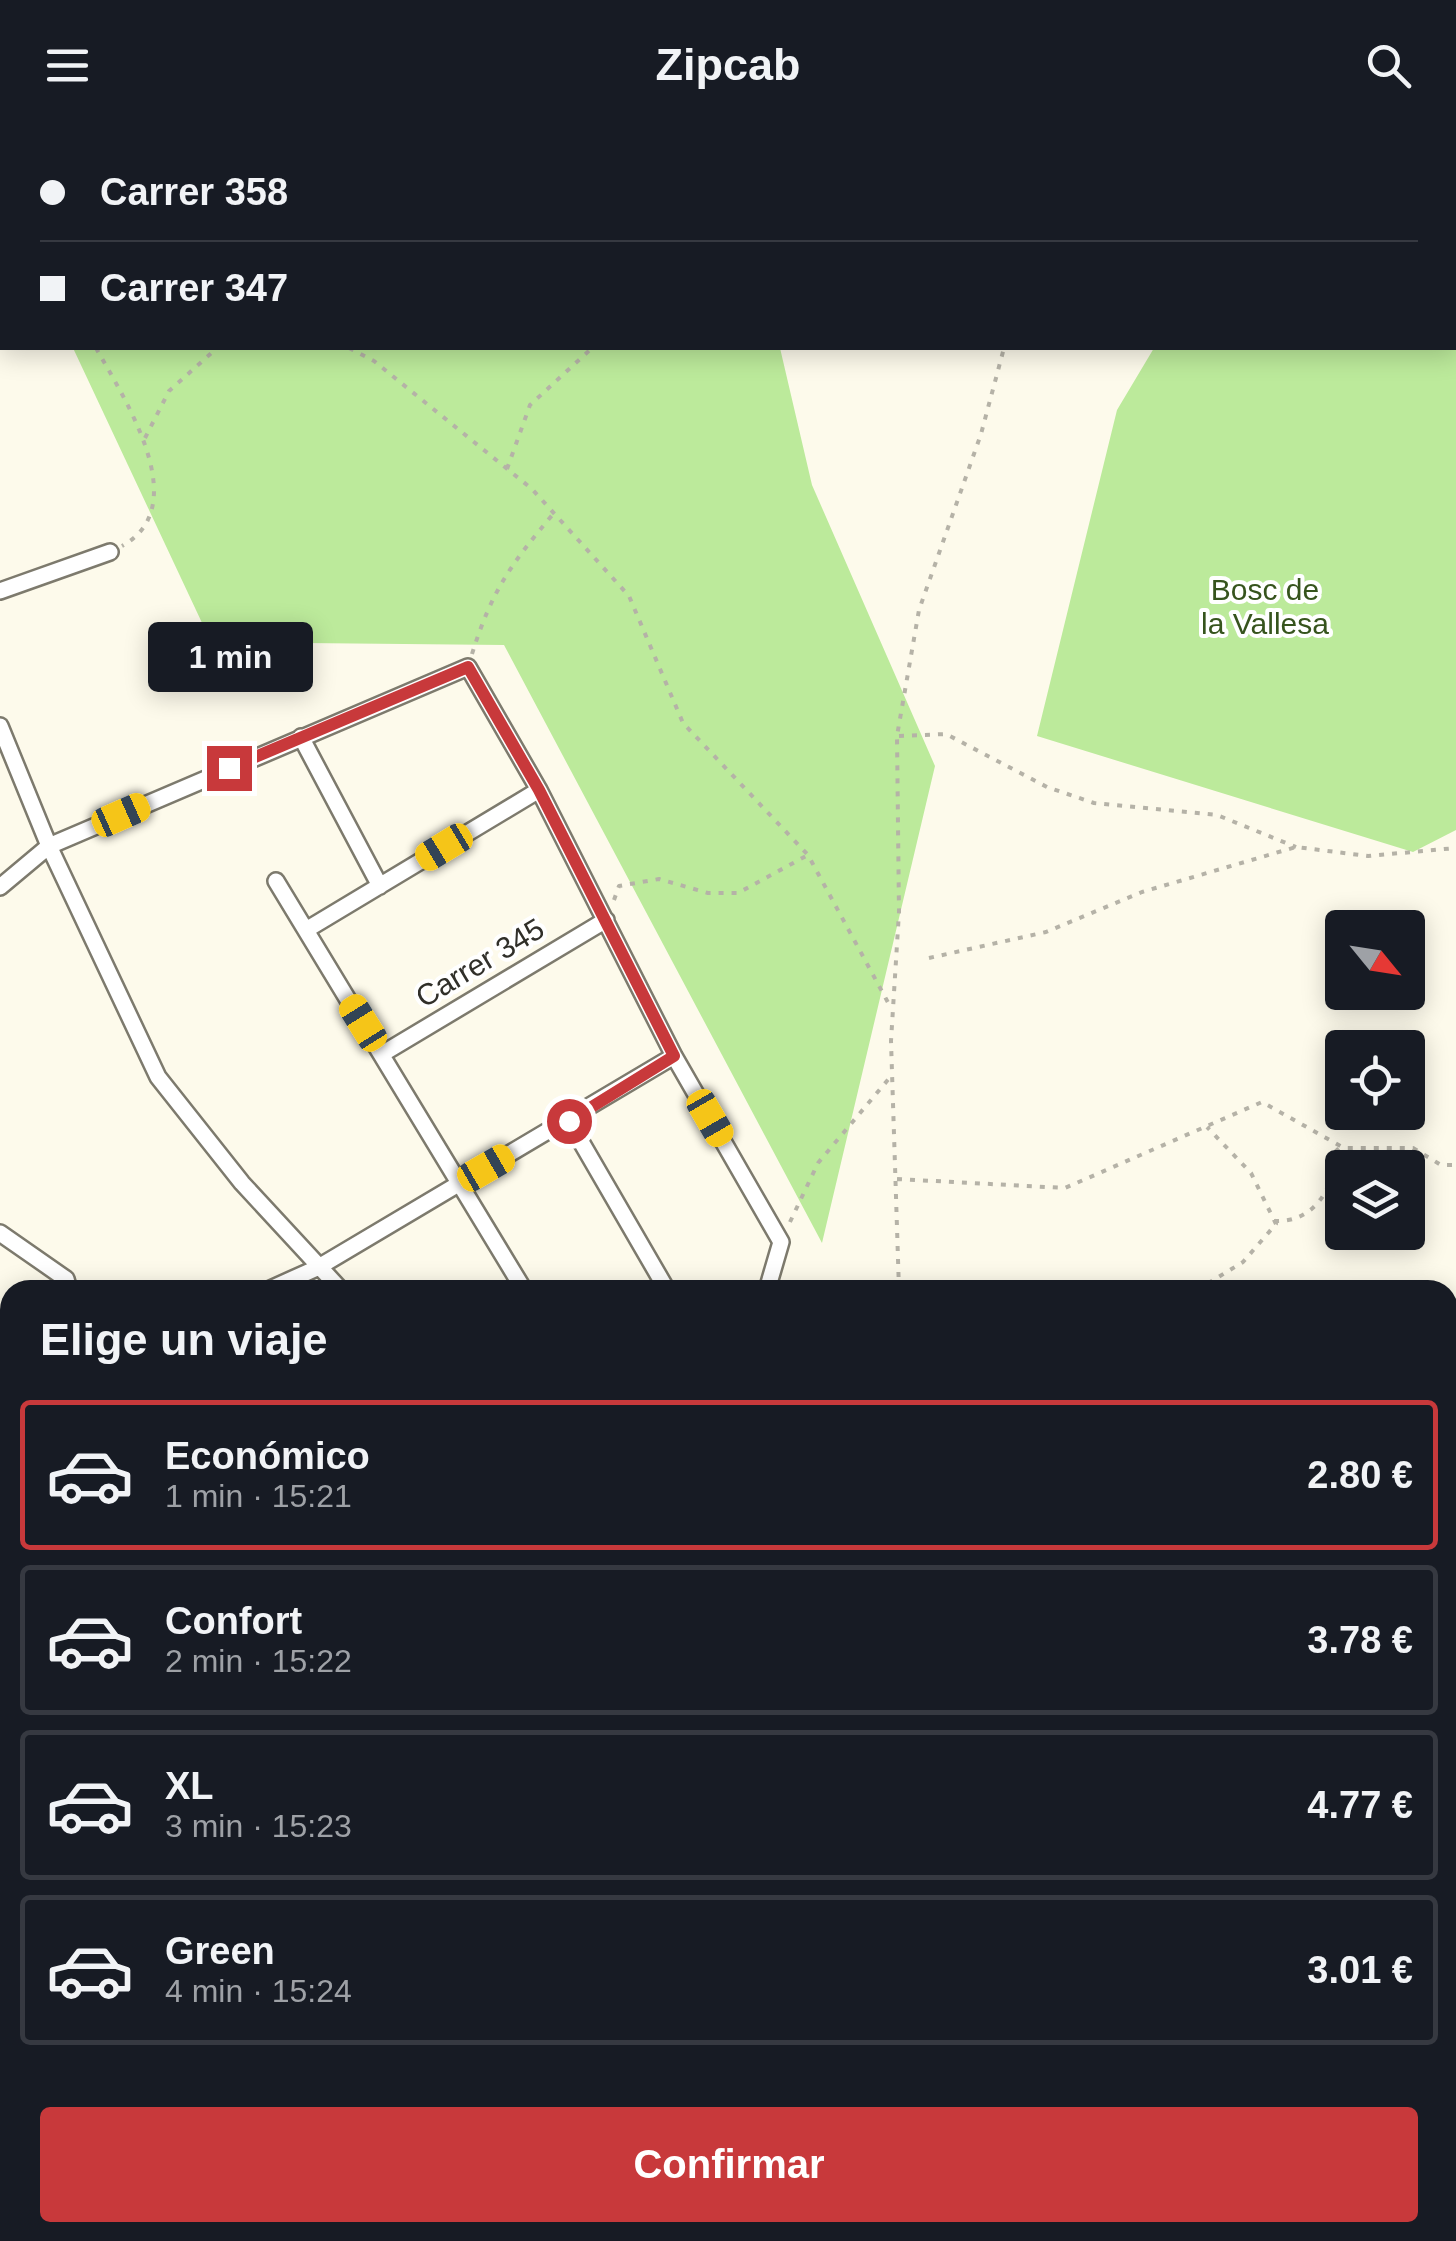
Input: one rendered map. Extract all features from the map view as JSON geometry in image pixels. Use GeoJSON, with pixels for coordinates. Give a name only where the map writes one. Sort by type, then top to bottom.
{"type":"FeatureCollection","features":[{"type":"Feature","properties":{"kind":"street"},"geometry":{"type":"LineString","coordinates":[[0,590],[110,552]]}},
{"type":"Feature","properties":{"kind":"street"},"geometry":{"type":"LineString","coordinates":[[0,887],[50,846],[468,667],[539,790],[674,1056],[781,1242],[770,1280]]}},
{"type":"Feature","properties":{"kind":"street"},"geometry":{"type":"LineString","coordinates":[[0,726],[50,846],[158,1077],[330,1280]]}},
{"type":"Feature","properties":{"kind":"street"},"geometry":{"type":"LineString","coordinates":[[301,737],[380,886]]}},
{"type":"Feature","properties":{"kind":"street"},"geometry":{"type":"LineString","coordinates":[[306,930],[539,790]]}},
{"type":"Feature","properties":{"kind":"street"},"geometry":{"type":"LineString","coordinates":[[276,881],[518,1280]]}},
{"type":"Feature","properties":{"kind":"street","name":"Carrer 345"},"geometry":{"type":"LineString","coordinates":[[382,1054],[606,920]]}},
{"type":"Feature","properties":{"kind":"street"},"geometry":{"type":"LineString","coordinates":[[290,1280],[569,1121],[674,1056]]}},
{"type":"Feature","properties":{"kind":"street"},"geometry":{"type":"LineString","coordinates":[[569,1121],[660,1280]]}},
{"type":"Feature","properties":{"kind":"street"},"geometry":{"type":"LineString","coordinates":[[0,1233],[66,1280]]}},
{"type":"Feature","properties":{"kind":"path"},"geometry":{"type":"LineString","coordinates":[[97,350],[145,438],[155,503],[139,536],[110,552]]}},
{"type":"Feature","properties":{"kind":"path"},"geometry":{"type":"LineString","coordinates":[[145,438],[169,391],[215,350]]}},
{"type":"Feature","properties":{"kind":"path"},"geometry":{"type":"LineString","coordinates":[[352,350],[374,361],[507,469],[554,513],[629,596],[683,724],[808,855],[892,1008]]}},
{"type":"Feature","properties":{"kind":"path"},"geometry":{"type":"LineString","coordinates":[[507,469],[530,406],[590,350]]}},
{"type":"Feature","properties":{"kind":"path"},"geometry":{"type":"LineString","coordinates":[[899,1280],[892,1075],[892,1008],[900,912],[898,736],[919,610],[981,434],[1003,350]]}},
{"type":"Feature","properties":{"kind":"path"},"geometry":{"type":"LineString","coordinates":[[468,667],[487,606],[504,574],[554,513]]}},
{"type":"Feature","properties":{"kind":"path"},"geometry":{"type":"LineString","coordinates":[[898,736],[946,734],[1047,787],[1094,803],[1217,816],[1296,847],[1368,856],[1456,848]]}},
{"type":"Feature","properties":{"kind":"path"},"geometry":{"type":"LineString","coordinates":[[929,958],[1046,932],[1142,892],[1296,847]]}},
{"type":"Feature","properties":{"kind":"path"},"geometry":{"type":"LineString","coordinates":[[606,920],[620,886],[659,879],[708,893],[738,892],[808,855]]}},
{"type":"Feature","properties":{"kind":"path"},"geometry":{"type":"LineString","coordinates":[[781,1242],[818,1163],[892,1075]]}},
{"type":"Feature","properties":{"kind":"path"},"geometry":{"type":"LineString","coordinates":[[897,1179],[1065,1188],[1262,1102],[1341,1146],[1413,1148],[1441,1165],[1456,1165]]}},
{"type":"Feature","properties":{"kind":"path"},"geometry":{"type":"LineString","coordinates":[[1206,1126],[1251,1172],[1274,1221]]}},
{"type":"Feature","properties":{"kind":"path"},"geometry":{"type":"LineString","coordinates":[[1274,1221],[1290,1222],[1324,1198],[1335,1170],[1334,1152],[1341,1146]]}},
{"type":"Feature","properties":{"kind":"path"},"geometry":{"type":"LineString","coordinates":[[1214,1280],[1244,1262],[1274,1221]]}},
{"type":"Feature","properties":{"kind":"green space"},"geometry":{"type":"Polygon","coordinates":[[[74,350],[780,350],[812,485],[935,766],[822,1243],[504,645],[211,642],[74,350]]]}},
{"type":"Feature","properties":{"kind":"green space","name":"Bosc de la Vallesa"},"geometry":{"type":"Polygon","coordinates":[[[1153,350],[1456,350],[1456,830],[1413,852],[1037,736],[1117,410],[1153,350]]]}},
{"type":"Feature","properties":{"kind":"route"},"geometry":{"type":"LineString","coordinates":[[229,768],[468,667],[539,790],[674,1056],[569,1121]]}}]}
